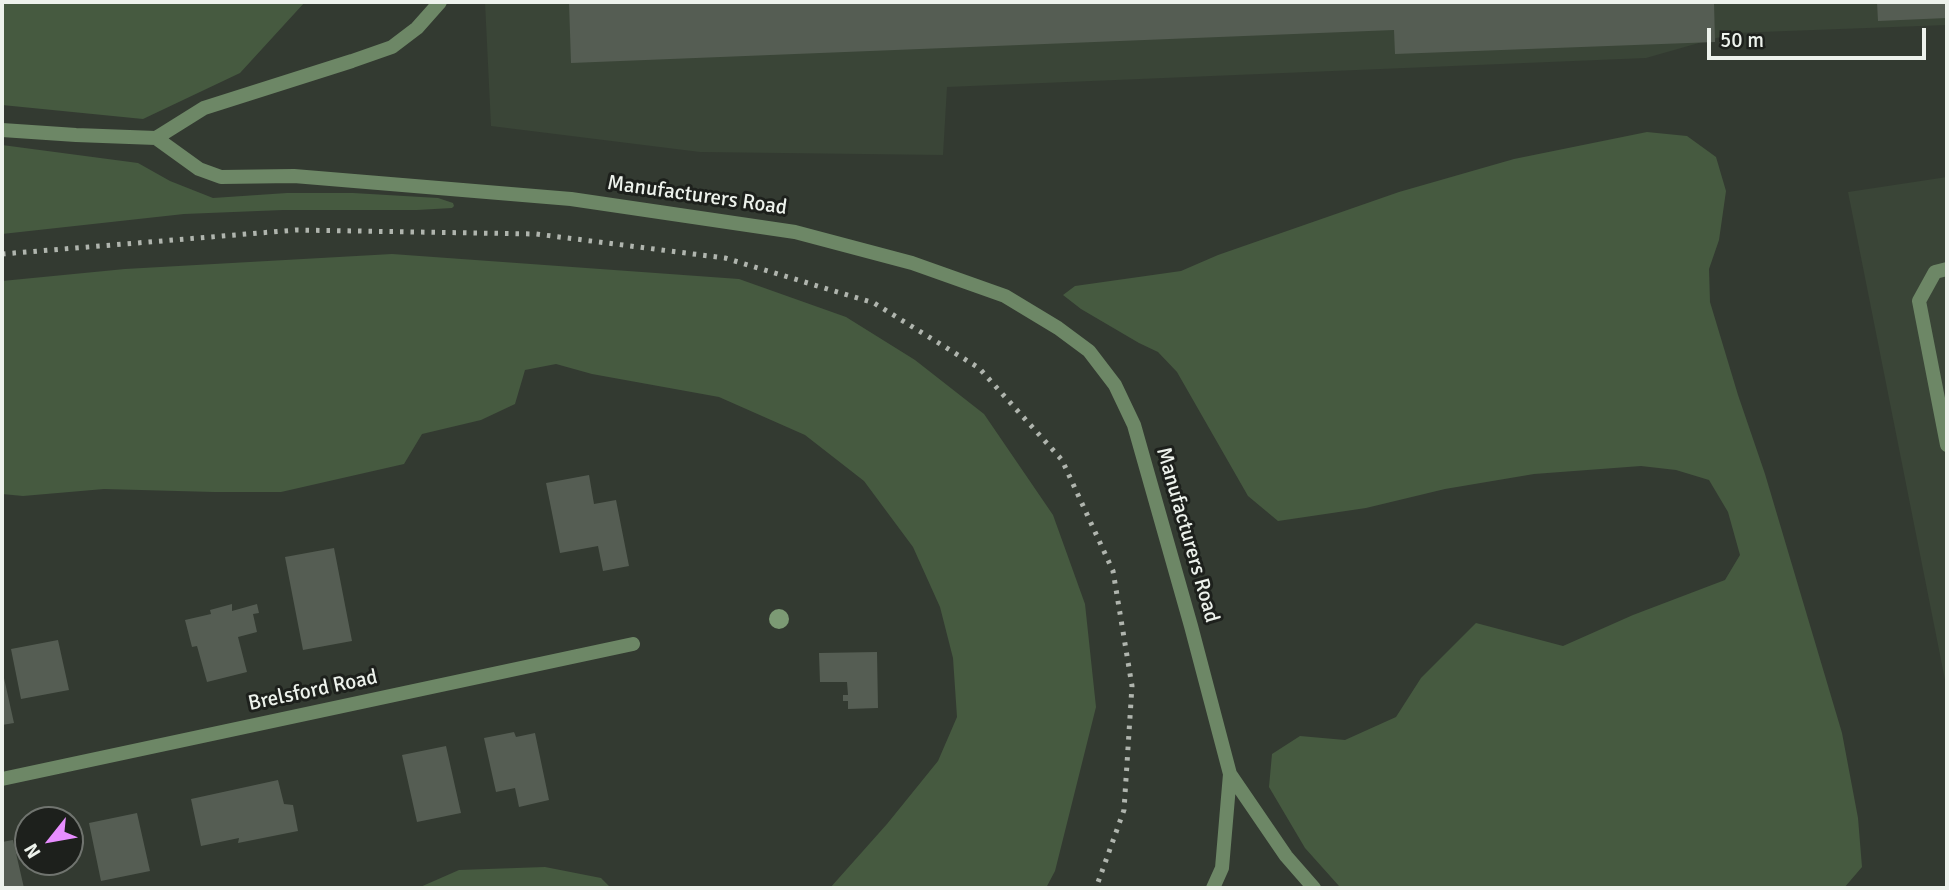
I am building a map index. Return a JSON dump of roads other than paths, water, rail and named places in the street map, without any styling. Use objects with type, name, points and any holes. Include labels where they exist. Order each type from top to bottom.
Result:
[{"type":"street","points":[[2,130],[156,138],[204,108],[392,47],[418,28],[440,2]]},
{"type":"street","name":"Manufacturers Road","points":[[156,138],[199,169],[221,177],[294,176],[570,199],[795,232],[912,263],[1005,296],[1058,328],[1089,351],[1115,385],[1134,425],[1188,613],[1230,774],[1222,868],[1213,888]]},
{"type":"street","points":[[1947,268],[1935,272],[1919,301],[1947,445]]},
{"type":"street","name":"Brelsford Road","points":[[2,779],[633,644]]},
{"type":"street","name":"Manufacturers Road","points":[[1230,774],[1286,856],[1314,888]]},
{"type":"railway","points":[[2,254],[296,230],[536,234],[725,258],[874,303],[979,368],[1062,460],[1113,571],[1132,686],[1124,810],[1096,888]]}]
